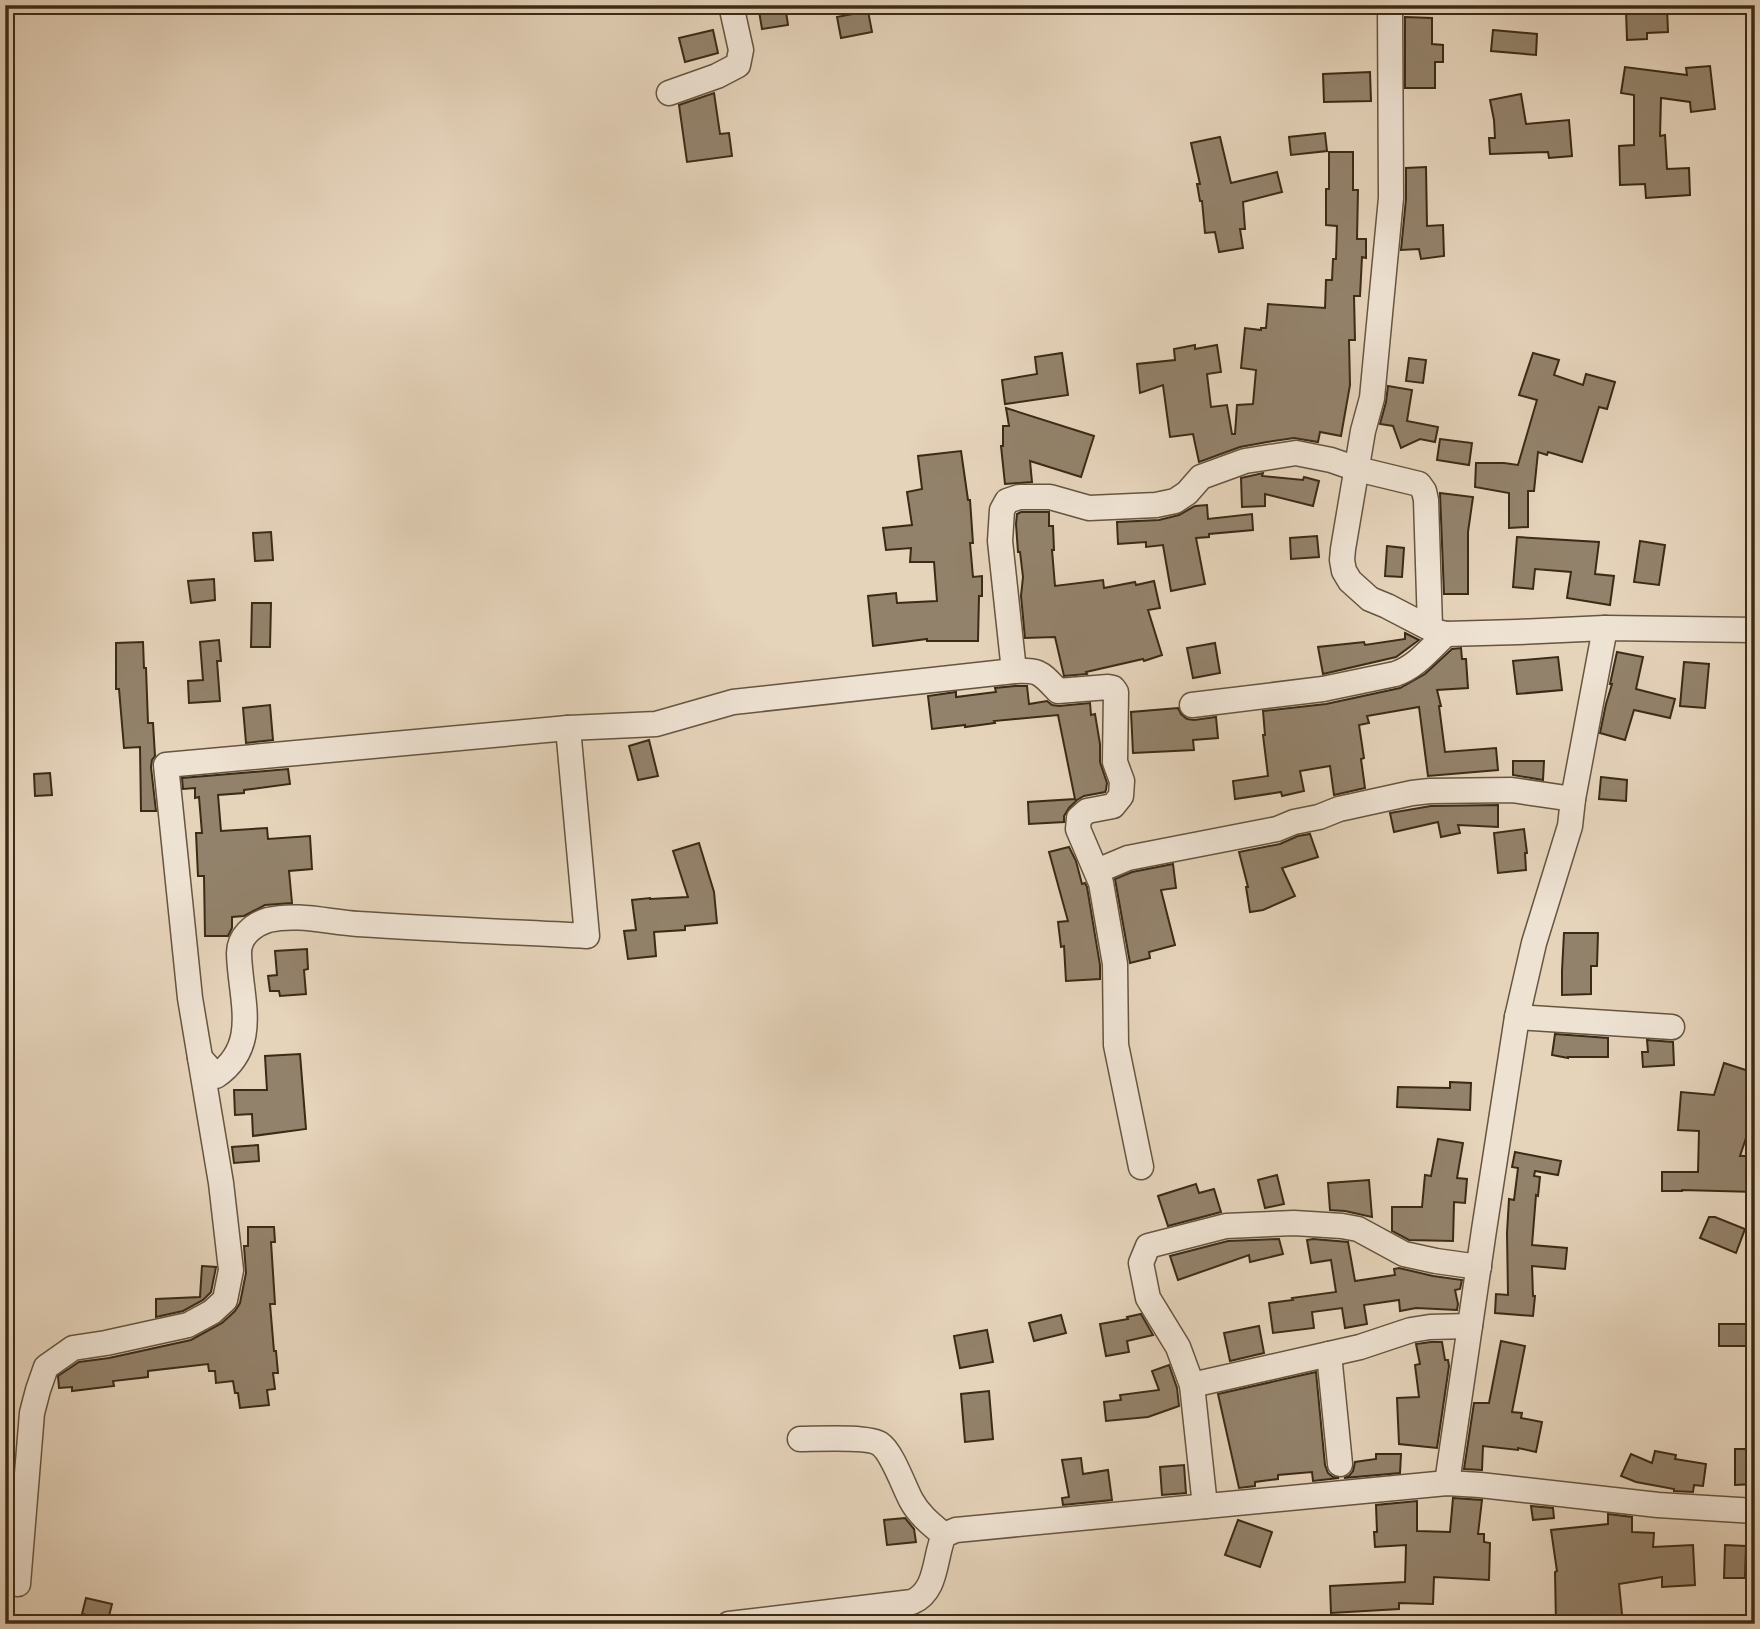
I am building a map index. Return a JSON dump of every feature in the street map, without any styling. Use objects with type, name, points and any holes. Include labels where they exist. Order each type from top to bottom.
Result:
[{"type":"street","points":[[669,93],[717,76],[738,65],[741,50],[731,5]]},
{"type":"street","points":[[1390,5],[1391,198],[1372,398],[1363,431],[1343,549],[1344,571],[1350,581],[1370,599],[1438,630],[1755,630]]},
{"type":"street","points":[[1014,671],[1000,541],[1002,510],[1007,501],[1019,497],[1050,497],[1089,508],[1156,505],[1175,501],[1187,493],[1201,477],[1245,461],[1296,453],[1419,484],[1424,491],[1438,630],[1416,663],[1395,674],[1324,689],[1192,705]]},
{"type":"street","points":[[1447,1483],[1517,1017],[1534,943],[1570,826],[1605,628]]},
{"type":"street","points":[[18,1584],[32,1413],[46,1367],[73,1348],[188,1325],[212,1312],[225,1300],[230,1270],[221,1183],[190,998],[166,765],[568,729],[656,724],[733,702],[1014,671],[1032,670],[1041,673],[1058,691],[1113,688],[1116,692],[1115,762],[1122,781],[1121,796],[1113,806],[1087,811],[1079,817],[1079,829],[1101,883],[1115,964],[1116,1045],[1141,1167]]},
{"type":"street","points":[[200,1058],[216,1076],[233,1062],[239,1052],[245,1027],[239,946],[244,935],[265,921],[287,917],[354,924],[587,936],[568,729]]},
{"type":"street","points":[[1097,871],[1128,858],[1277,829],[1339,809],[1412,793],[1512,790],[1573,799]]},
{"type":"street","points":[[1517,1017],[1672,1027]]},
{"type":"street","points":[[1205,1506],[1192,1385],[1178,1347],[1148,1298],[1141,1263],[1148,1246],[1226,1226],[1294,1223],[1342,1226],[1358,1229],[1404,1254],[1479,1267]]},
{"type":"street","points":[[1192,1385],[1360,1347],[1411,1330],[1470,1326]]},
{"type":"street","points":[[1329,1354],[1342,1480]]},
{"type":"street","points":[[800,1439],[866,1440],[880,1444],[889,1454],[912,1502],[926,1520],[944,1535]]},
{"type":"street","points":[[729,1624],[912,1602],[920,1598],[932,1580],[944,1535],[956,1530],[1205,1506],[1342,1480],[1480,1485],[1658,1505],[1755,1511]]},
{"type":"building","points":[[758,5],[785,5],[788,25],[762,29]]},
{"type":"building","points":[[1667,8],[1668,32],[1647,33],[1647,39],[1627,40],[1626,10]]},
{"type":"building","points":[[868,11],[872,32],[841,38],[837,17]]},
{"type":"building","points":[[1405,17],[1432,18],[1432,44],[1443,45],[1443,62],[1435,62],[1435,88],[1405,88]]},
{"type":"building","points":[[713,30],[718,53],[685,62],[679,38]]},
{"type":"building","points":[[1493,30],[1537,34],[1536,55],[1491,51]]},
{"type":"building","points":[[1710,66],[1715,109],[1691,112],[1690,102],[1661,98],[1660,136],[1665,135],[1667,169],[1689,168],[1690,195],[1646,198],[1645,184],[1620,185],[1619,146],[1634,145],[1634,95],[1621,93],[1625,67],[1687,75],[1686,68]]},
{"type":"building","points":[[1370,72],[1371,101],[1324,102],[1323,74]]},
{"type":"building","points":[[714,93],[720,134],[729,133],[732,156],[687,162],[679,105]]},
{"type":"building","points":[[1521,94],[1526,124],[1569,120],[1572,156],[1549,158],[1548,152],[1490,154],[1489,138],[1495,138],[1490,100]]},
{"type":"building","points":[[1325,133],[1327,151],[1291,155],[1289,137]]},
{"type":"building","points":[[1220,137],[1231,183],[1277,172],[1282,192],[1243,202],[1245,229],[1240,229],[1243,248],[1219,252],[1215,232],[1205,233],[1202,201],[1197,184],[1200,184],[1191,143]]},
{"type":"building","points":[[1329,152],[1353,152],[1353,190],[1358,190],[1357,239],[1366,239],[1360,296],[1354,296],[1355,340],[1349,340],[1350,385],[1341,436],[1320,432],[1318,442],[1294,438],[1267,442],[1240,447],[1199,462],[1193,434],[1170,437],[1163,385],[1140,393],[1137,364],[1175,360],[1174,349],[1217,345],[1221,372],[1207,374],[1211,407],[1227,405],[1232,434],[1235,434],[1237,405],[1253,404],[1256,370],[1241,368],[1245,328],[1266,328],[1268,304],[1325,308],[1326,280],[1332,280],[1333,259],[1336,259],[1337,226],[1326,225]]},
{"type":"building","points":[[1426,167],[1427,226],[1443,225],[1444,256],[1421,259],[1419,249],[1401,250],[1406,168]]},
{"type":"building","points":[[1062,353],[1068,395],[1005,404],[1002,380],[1037,374],[1035,357]]},
{"type":"building","points":[[1533,353],[1559,360],[1554,375],[1583,385],[1586,374],[1615,382],[1607,409],[1599,407],[1582,462],[1548,452],[1547,455],[1538,452],[1534,491],[1528,491],[1528,527],[1509,528],[1509,493],[1475,487],[1476,463],[1518,465],[1537,400],[1519,395]]},
{"type":"building","points":[[1409,358],[1426,360],[1423,383],[1406,381]]},
{"type":"building","points":[[1388,386],[1412,390],[1407,421],[1438,427],[1435,442],[1420,439],[1401,448],[1393,426],[1380,424]]},
{"type":"building","points":[[1006,408],[1094,436],[1081,477],[1030,461],[1032,482],[1005,484],[1001,446],[1003,426],[1009,426]]},
{"type":"building","points":[[1440,439],[1472,443],[1469,465],[1437,460]]},
{"type":"building","points":[[961,451],[970,500],[973,577],[982,576],[978,641],[927,639],[873,646],[868,596],[896,593],[897,603],[937,601],[934,562],[910,562],[911,548],[886,550],[883,528],[912,525],[907,492],[922,489],[918,456]]},
{"type":"building","points":[[1263,473],[1262,476],[1303,480],[1304,477],[1319,481],[1313,506],[1265,494],[1265,506],[1242,507],[1241,478]]},
{"type":"building","points":[[1440,493],[1473,497],[1468,532],[1468,594],[1444,594]]},
{"type":"building","points":[[1207,505],[1208,519],[1252,514],[1253,530],[1209,534],[1209,537],[1196,538],[1205,584],[1171,591],[1163,545],[1146,547],[1146,542],[1118,544],[1117,522],[1159,520],[1179,515],[1195,506]]},
{"type":"building","points":[[1049,512],[1049,526],[1053,526],[1055,586],[1103,580],[1104,588],[1154,581],[1160,608],[1148,610],[1162,655],[1086,672],[1087,674],[1064,676],[1055,637],[1025,638],[1021,596],[1023,577],[1016,524],[1017,514]]},
{"type":"building","points":[[271,532],[273,560],[255,561],[253,533]]},
{"type":"building","points":[[1317,536],[1319,557],[1291,559],[1290,538]]},
{"type":"building","points":[[1517,537],[1599,542],[1595,574],[1614,576],[1610,605],[1567,598],[1571,572],[1535,569],[1533,589],[1513,587]]},
{"type":"building","points":[[1640,541],[1665,545],[1659,585],[1634,582]]},
{"type":"building","points":[[1387,546],[1404,548],[1402,577],[1385,576]]},
{"type":"building","points":[[214,579],[215,600],[191,603],[188,581]]},
{"type":"building","points":[[252,603],[271,603],[270,647],[251,647]]},
{"type":"building","points":[[1405,633],[1419,640],[1396,657],[1323,674],[1318,647],[1364,642],[1365,645],[1405,639]]},
{"type":"building","points":[[219,640],[221,661],[217,661],[220,701],[189,703],[188,681],[203,680],[200,642]]},
{"type":"building","points":[[143,642],[148,723],[153,723],[155,756],[151,767],[156,811],[141,811],[140,747],[124,748],[119,689],[116,689],[116,643]]},
{"type":"building","points":[[1215,643],[1220,673],[1193,678],[1187,648]]},
{"type":"building","points":[[1461,648],[1462,659],[1466,659],[1468,688],[1437,690],[1445,752],[1496,748],[1498,770],[1428,776],[1419,707],[1367,716],[1369,723],[1359,725],[1365,788],[1334,795],[1330,766],[1300,771],[1304,791],[1282,796],[1281,792],[1235,799],[1233,781],[1268,776],[1263,711],[1326,704],[1400,688],[1425,674],[1452,649]]},
{"type":"building","points":[[1617,652],[1643,657],[1636,689],[1675,699],[1670,718],[1634,710],[1625,740],[1600,733]]},
{"type":"building","points":[[1558,657],[1562,690],[1517,694],[1513,661]]},
{"type":"building","points":[[1684,662],[1709,664],[1705,708],[1680,706]]},
{"type":"building","points":[[1027,686],[1029,704],[1047,701],[1059,706],[1090,703],[1091,715],[1095,714],[1106,790],[1077,800],[1064,816],[1064,822],[1029,824],[1028,802],[1075,799],[1058,715],[932,729],[928,696],[956,692],[956,697],[996,692],[995,688]]},
{"type":"building","points":[[270,705],[273,740],[246,743],[243,708]]},
{"type":"building","points":[[1178,708],[1187,719],[1216,717],[1218,738],[1193,740],[1194,750],[1133,753],[1131,712]]},
{"type":"building","points":[[649,740],[658,776],[638,780],[629,746]]},
{"type":"building","points":[[1513,761],[1544,761],[1543,780],[1513,775]]},
{"type":"building","points":[[288,769],[290,784],[218,795],[221,831],[267,828],[268,839],[310,836],[312,869],[289,871],[292,903],[265,905],[244,916],[232,917],[232,928],[228,936],[205,936],[204,876],[198,876],[196,833],[202,833],[199,797],[195,798],[195,788],[183,789],[182,778]]},
{"type":"building","points":[[50,773],[52,795],[35,796],[34,774]]},
{"type":"building","points":[[1601,777],[1627,780],[1626,801],[1599,799]]},
{"type":"building","points":[[1498,805],[1498,827],[1458,825],[1460,833],[1441,837],[1438,822],[1394,832],[1390,813],[1431,806]]},
{"type":"building","points":[[1524,829],[1526,870],[1498,873],[1494,833]]},
{"type":"building","points":[[1310,834],[1318,857],[1282,868],[1295,896],[1263,910],[1250,912],[1248,887],[1239,852],[1280,844]]},
{"type":"building","points":[[699,843],[714,892],[717,923],[685,926],[685,930],[654,932],[656,956],[628,959],[624,931],[636,930],[632,900],[688,897],[673,851]]},
{"type":"building","points":[[1069,847],[1082,884],[1085,883],[1087,887],[1100,979],[1066,981],[1064,946],[1061,947],[1058,922],[1068,921],[1049,852]]},
{"type":"building","points":[[1173,864],[1176,888],[1161,890],[1175,945],[1149,952],[1150,958],[1130,963],[1115,879],[1132,872]]},
{"type":"building","points":[[1564,933],[1598,933],[1597,966],[1591,966],[1591,994],[1562,995]]},
{"type":"building","points":[[307,949],[308,969],[304,970],[306,994],[280,996],[279,991],[270,991],[268,976],[277,975],[275,951]]},
{"type":"building","points":[[1555,1034],[1608,1038],[1608,1057],[1568,1058],[1552,1055]]},
{"type":"building","points":[[1647,1040],[1673,1042],[1674,1065],[1643,1067],[1642,1052],[1648,1052]]},
{"type":"building","points":[[300,1054],[306,1129],[253,1136],[252,1114],[235,1115],[234,1090],[267,1090],[265,1056]]},
{"type":"building","points":[[1724,1063],[1755,1073],[1755,1111],[1740,1156],[1755,1156],[1755,1192],[1662,1191],[1662,1172],[1698,1172],[1699,1131],[1678,1130],[1681,1092],[1714,1095]]},
{"type":"building","points":[[1450,1082],[1471,1083],[1470,1110],[1397,1107],[1398,1087],[1450,1088]]},
{"type":"building","points":[[1438,1139],[1463,1143],[1457,1178],[1467,1179],[1465,1203],[1454,1202],[1453,1241],[1409,1240],[1392,1231],[1392,1207],[1422,1207],[1425,1175],[1431,1176]]},
{"type":"building","points":[[258,1145],[259,1161],[234,1163],[232,1147]]},
{"type":"building","points":[[1515,1152],[1561,1161],[1558,1175],[1535,1171],[1534,1176],[1540,1177],[1532,1245],[1567,1248],[1565,1269],[1532,1266],[1535,1296],[1533,1316],[1495,1313],[1496,1294],[1508,1295],[1507,1233],[1509,1199],[1514,1200],[1518,1168],[1512,1167]]},
{"type":"building","points":[[1277,1175],[1284,1204],[1265,1208],[1258,1180]]},
{"type":"building","points":[[1369,1180],[1372,1217],[1330,1210],[1328,1183]]},
{"type":"building","points":[[1196,1184],[1199,1193],[1214,1189],[1221,1212],[1168,1226],[1158,1196]]},
{"type":"building","points":[[1709,1217],[1745,1229],[1736,1253],[1700,1238]]},
{"type":"building","points":[[248,1227],[274,1227],[275,1242],[271,1242],[275,1304],[270,1304],[278,1373],[273,1373],[275,1389],[267,1390],[269,1405],[240,1408],[233,1381],[216,1383],[215,1371],[209,1371],[208,1364],[148,1371],[148,1377],[113,1381],[114,1386],[72,1391],[72,1387],[59,1388],[58,1376],[79,1362],[191,1340],[222,1323],[240,1303],[246,1273],[244,1246],[248,1246]]},
{"type":"building","points":[[1279,1239],[1283,1254],[1250,1262],[1249,1255],[1178,1280],[1170,1256],[1228,1241]]},
{"type":"building","points":[[1307,1240],[1348,1242],[1355,1281],[1395,1275],[1394,1269],[1399,1268],[1462,1280],[1460,1289],[1455,1290],[1457,1310],[1416,1308],[1400,1311],[1399,1300],[1364,1305],[1367,1324],[1345,1328],[1342,1308],[1312,1312],[1314,1328],[1273,1333],[1269,1303],[1336,1292],[1331,1260],[1311,1263]]},
{"type":"building","points":[[202,1266],[216,1267],[211,1292],[203,1300],[183,1311],[156,1317],[156,1299],[200,1297]]},
{"type":"building","points":[[1141,1314],[1153,1335],[1127,1341],[1129,1352],[1106,1356],[1100,1324]]},
{"type":"building","points":[[1061,1315],[1066,1333],[1034,1341],[1029,1323]]},
{"type":"building","points":[[1719,1324],[1750,1324],[1750,1346],[1719,1346]]},
{"type":"building","points":[[1259,1326],[1264,1353],[1230,1361],[1224,1333]]},
{"type":"building","points":[[987,1330],[993,1362],[960,1368],[954,1336]]},
{"type":"building","points":[[1501,1341],[1525,1346],[1512,1412],[1522,1413],[1521,1418],[1542,1422],[1536,1452],[1483,1446],[1482,1470],[1464,1469],[1474,1403],[1489,1403]]},
{"type":"building","points":[[1442,1342],[1445,1360],[1448,1360],[1449,1366],[1437,1448],[1399,1444],[1397,1398],[1419,1397],[1415,1365],[1420,1364],[1416,1344]]},
{"type":"building","points":[[1169,1365],[1177,1388],[1179,1406],[1148,1417],[1106,1421],[1104,1402],[1121,1400],[1120,1395],[1159,1390],[1152,1371]]},
{"type":"building","points":[[1316,1372],[1325,1465],[1328,1473],[1339,1478],[1313,1481],[1312,1472],[1278,1475],[1278,1479],[1255,1482],[1255,1486],[1239,1488],[1218,1394]]},
{"type":"building","points":[[989,1391],[993,1439],[965,1442],[961,1394]]},
{"type":"building","points":[[1735,1449],[1755,1449],[1755,1484],[1735,1485]]},
{"type":"building","points":[[1655,1451],[1676,1455],[1675,1459],[1706,1464],[1703,1486],[1694,1485],[1693,1492],[1674,1491],[1621,1476],[1631,1454],[1652,1463]]},
{"type":"building","points":[[1376,1454],[1401,1454],[1400,1473],[1344,1478],[1353,1471],[1355,1462],[1376,1459]]},
{"type":"building","points":[[1081,1458],[1083,1474],[1108,1470],[1112,1500],[1063,1505],[1062,1498],[1069,1497],[1062,1460]]},
{"type":"building","points":[[1184,1465],[1186,1493],[1162,1495],[1160,1467]]},
{"type":"building","points":[[1453,1498],[1482,1500],[1478,1534],[1484,1534],[1484,1542],[1490,1543],[1489,1580],[1434,1577],[1433,1604],[1399,1603],[1399,1609],[1331,1613],[1330,1586],[1405,1582],[1406,1545],[1375,1547],[1376,1505],[1417,1501],[1417,1531],[1450,1532]]},
{"type":"building","points":[[1531,1506],[1553,1508],[1554,1518],[1533,1520]]},
{"type":"building","points":[[1608,1514],[1632,1517],[1632,1532],[1654,1533],[1653,1547],[1693,1545],[1695,1585],[1662,1587],[1662,1577],[1619,1584],[1623,1624],[1556,1624],[1557,1571],[1551,1530],[1608,1524]]},
{"type":"building","points":[[905,1518],[914,1529],[916,1542],[887,1545],[884,1520]]},
{"type":"building","points":[[1238,1520],[1272,1532],[1260,1567],[1225,1555]]},
{"type":"building","points":[[1725,1545],[1746,1546],[1745,1578],[1724,1578]]},
{"type":"building","points":[[86,1598],[112,1604],[108,1620],[82,1614]]}]
